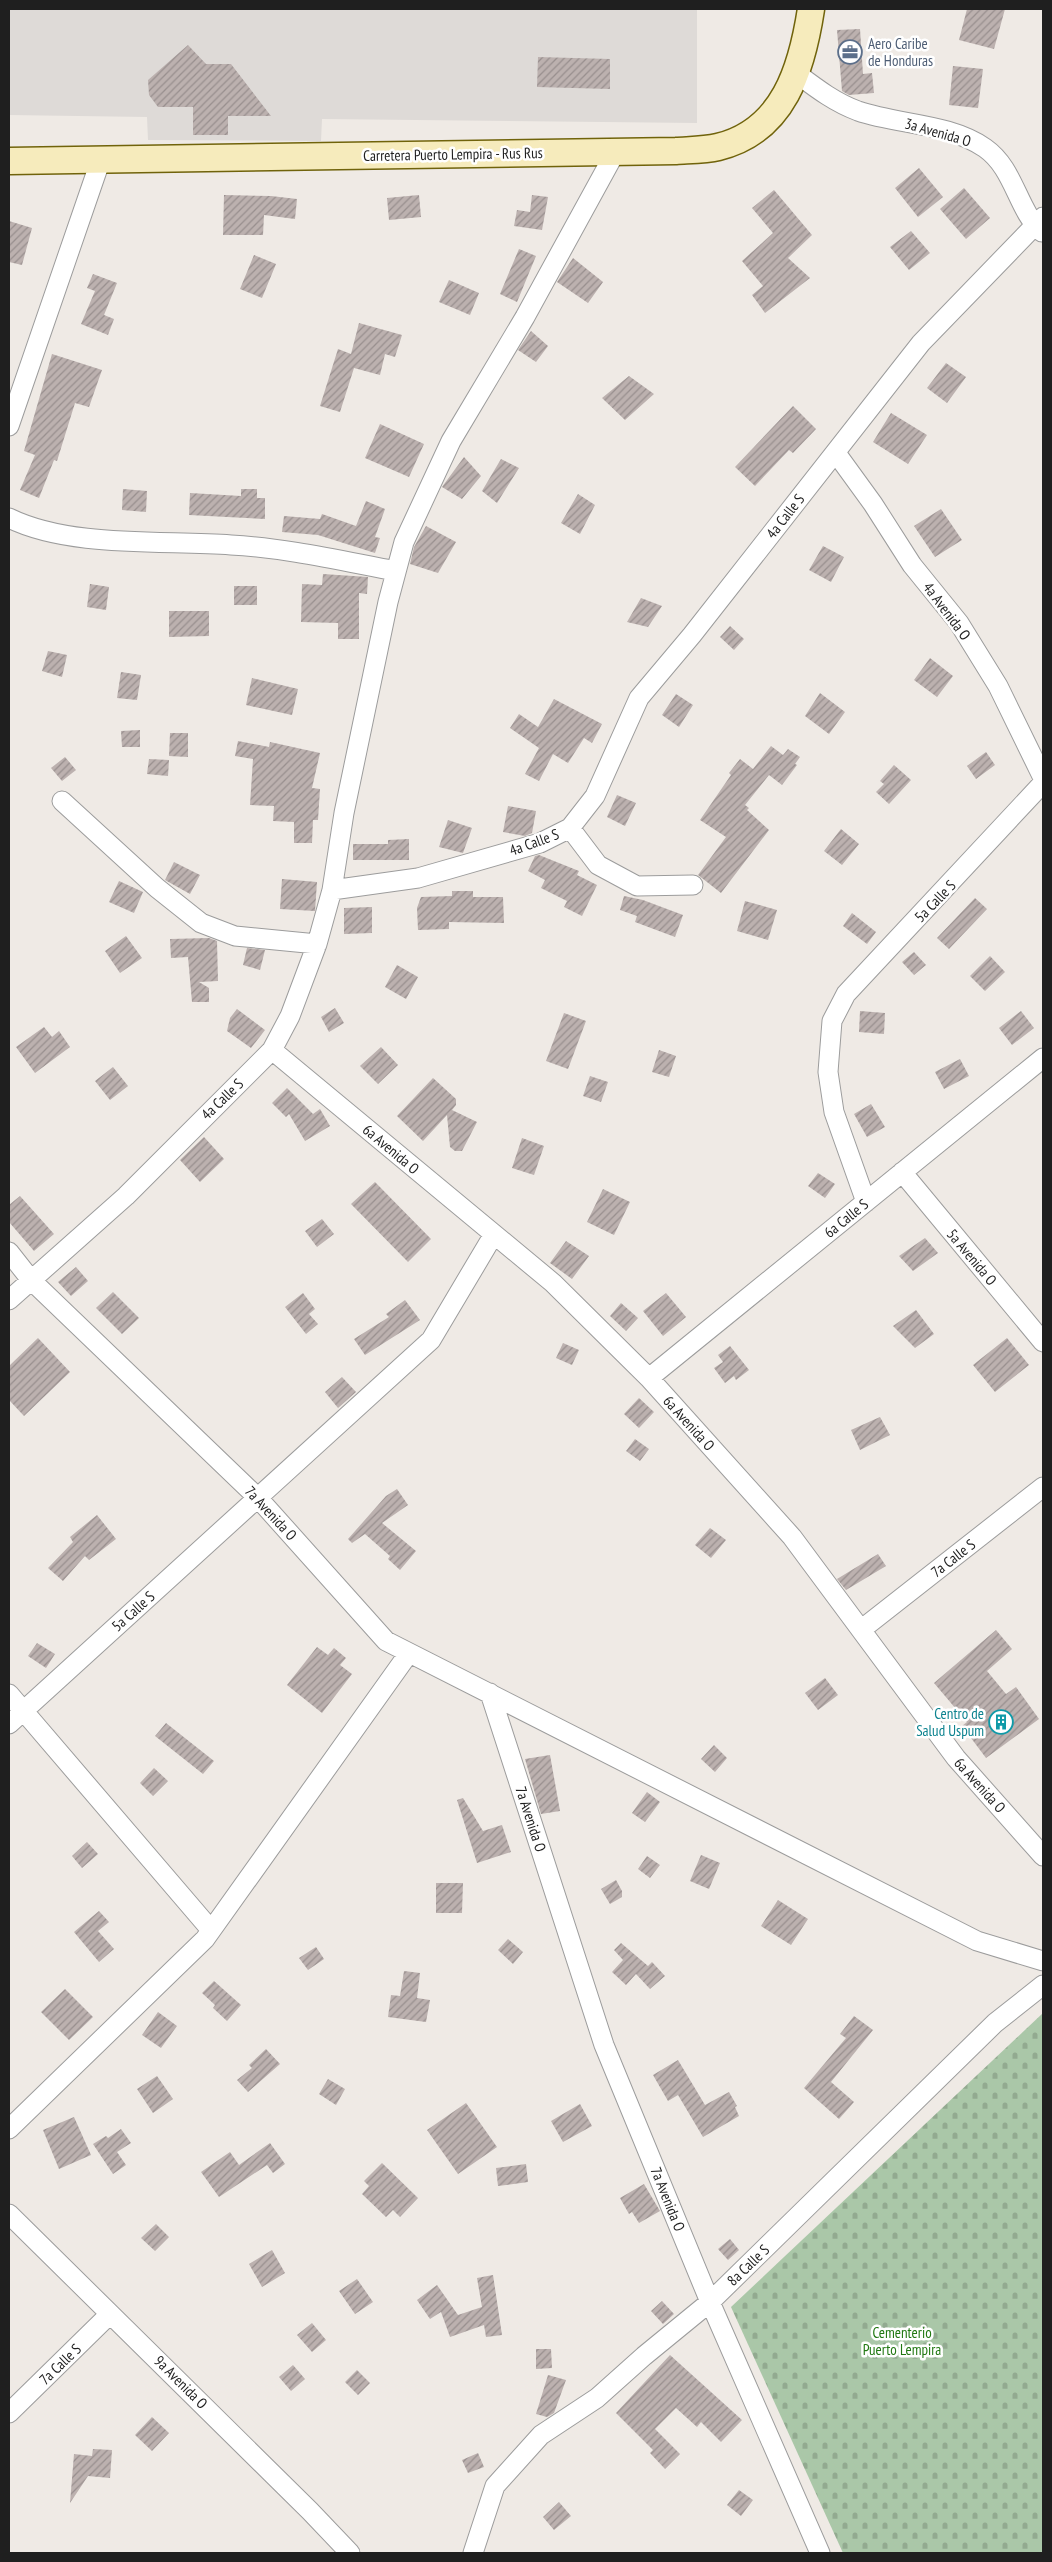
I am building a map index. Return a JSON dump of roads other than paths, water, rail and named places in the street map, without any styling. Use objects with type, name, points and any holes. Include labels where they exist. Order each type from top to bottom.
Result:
[{"type":"street","name":"Carretera Puerto Lempira - Rus Rus","points":[[9,161],[616,152],[702,150],[718,147],[749,136],[767,122],[796,73],[802,57],[811,9]]},
{"type":"street","name":"3a Avenida O","points":[[796,73],[822,93],[860,111],[971,139],[986,149],[1006,170],[1040,225]]},
{"type":"street","points":[[332,890],[344,813],[396,571],[404,542],[451,441],[525,317],[616,152]]},
{"type":"street","points":[[9,426],[101,159]]},
{"type":"street","name":"4a Calle S","points":[[9,1300],[126,1196],[272,1050],[290,1016],[317,944],[332,890],[418,878],[540,843],[570,828],[595,796],[639,698],[692,635],[921,343],[1040,225]]},
{"type":"street","name":"4a Avenida O","points":[[836,453],[873,504],[912,566],[960,623],[998,686],[1043,778]]},
{"type":"street","points":[[9,518],[31,528],[100,539],[232,545],[305,555],[396,571]]},
{"type":"street","name":"5a Calle S","points":[[866,1202],[834,1112],[828,1072],[832,1021],[846,994],[1043,784]]},
{"type":"street","points":[[62,801],[157,888],[201,923],[235,936],[317,944]]},
{"type":"street","points":[[570,828],[598,864],[637,886],[693,885]]},
{"type":"street","name":"6a Avenida O","points":[[272,1050],[553,1283],[649,1378],[792,1537],[956,1758],[1043,1856]]},
{"type":"street","name":"6a Calle S","points":[[649,1378],[1043,1058]]},
{"type":"street","name":"5a Avenida O","points":[[902,1172],[1043,1342]]},
{"type":"street","name":"5a Calle S","points":[[9,1724],[431,1340],[494,1234]]},
{"type":"street","name":"7a Avenida O","points":[[9,1252],[31,1280],[258,1498],[386,1641],[490,1694],[604,2045],[710,2302],[820,2553]]},
{"type":"street","name":"7a Calle S","points":[[862,1629],[1043,1487]]},
{"type":"street","points":[[9,2129],[211,1930],[409,1653]]},
{"type":"street","points":[[9,1694],[211,1930]]},
{"type":"street","points":[[490,1694],[976,1940],[1043,1961]]},
{"type":"street","name":"8a Calle S","points":[[473,2553],[495,2486],[541,2435],[597,2398],[644,2356],[710,2302],[995,2023],[1043,1985]]},
{"type":"street","name":"9a Avenida O","points":[[9,2214],[296,2497],[350,2553]]},
{"type":"street","name":"7a Calle S","points":[[9,2413],[110,2314]]},
{"type":"place","name":"Aero Caribe de Honduras","points":[[850,52]]},
{"type":"place","name":"Centro de Salud Uspum","points":[[1001,1722]]},
{"type":"park label","name":"Cementerio Puerto Lempira","points":[[902,2340]]}]
